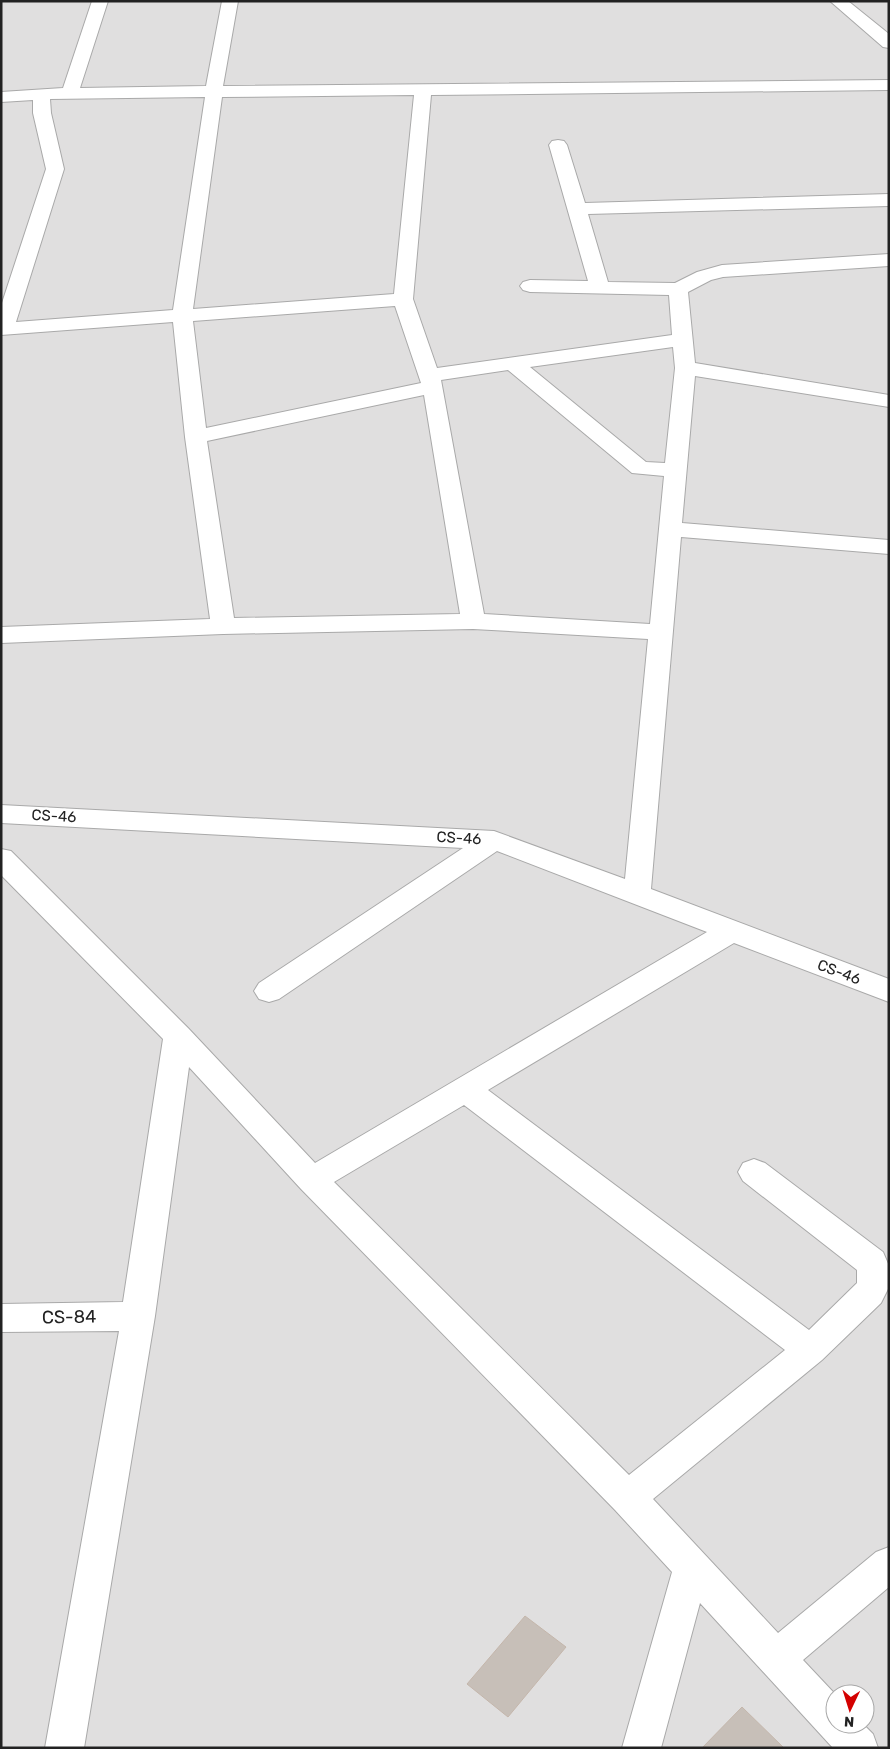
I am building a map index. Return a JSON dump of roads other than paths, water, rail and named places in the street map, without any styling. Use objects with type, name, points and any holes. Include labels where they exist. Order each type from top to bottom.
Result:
[{"type":"street","points":[[70,93],[100,1]]},
{"type":"street","points":[[223,626],[196,437],[182,316],[214,91],[230,1]]},
{"type":"street","points":[[838,1],[889,43]]},
{"type":"street","points":[[1,98],[70,93],[214,91],[889,86]]},
{"type":"street","points":[[423,90],[403,299],[431,381],[473,621]]},
{"type":"street","points":[[42,95],[42,113],[55,169],[2,329],[403,299]]},
{"type":"street","points":[[558,145],[600,287]]},
{"type":"street","points":[[576,209],[889,200]]},
{"type":"street","points":[[530,286],[678,289],[704,276],[722,271],[889,260]]},
{"type":"street","points":[[637,895],[662,632],[684,368],[678,289]]},
{"type":"street","points":[[196,437],[512,363],[681,340]]},
{"type":"street","points":[[512,363],[640,468],[676,470]]},
{"type":"street","points":[[684,368],[889,401]]},
{"type":"street","points":[[671,529],[889,547]]},
{"type":"street","points":[[1,635],[223,626],[473,621],[662,632]]},
{"type":"street","name":"CS-46","points":[[1,814],[494,840],[889,991]]},
{"type":"street","points":[[269,991],[494,840]]},
{"type":"street","points":[[1,858],[178,1036],[312,1180],[628,1498],[825,1711]]},
{"type":"street","points":[[312,1180],[732,931]]},
{"type":"street","points":[[64,1748],[138,1316],[178,1036]]},
{"type":"street","points":[[465,1089],[810,1350]]},
{"type":"street","points":[[628,1498],[810,1350],[869,1293],[876,1283],[876,1273],[871,1262],[754,1172]]},
{"type":"street","name":"CS-84","points":[[1,1318],[138,1316]]},
{"type":"street","points":[[776,1659],[889,1564]]},
{"type":"street","points":[[641,1748],[692,1567]]},
{"type":"street","points":[[846,1734],[859,1748]]}]
